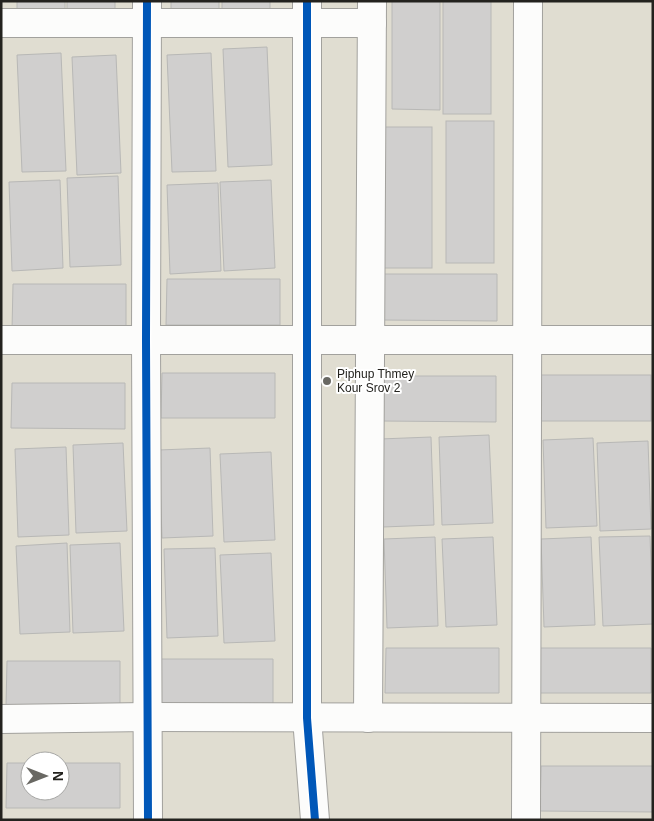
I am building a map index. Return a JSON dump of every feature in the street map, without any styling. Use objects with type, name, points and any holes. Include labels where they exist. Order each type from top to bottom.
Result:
[{"type":"street","points":[[526,820],[528,1]]},
{"type":"street","points":[[147,12],[148,820]]},
{"type":"street","points":[[1,22],[147,12],[372,12],[368,718]]},
{"type":"street","points":[[307,12],[307,718],[314,820]]},
{"type":"street","points":[[1,340],[653,340]]},
{"type":"street","points":[[1,719],[147,717],[653,718]]},
{"type":"shaded area","name":"Piphup Thmey Kour Srov 2","points":[[1,1],[653,1],[653,820],[1,820]]},
{"type":"building","points":[[17,1],[65,1],[65,13],[17,13]]},
{"type":"building","points":[[67,1],[115,1],[115,12],[67,12]]},
{"type":"building","points":[[171,1],[219,1],[219,13],[171,13]]},
{"type":"building","points":[[222,1],[270,1],[270,9],[222,9]]},
{"type":"building","points":[[392,1],[440,1],[440,110],[392,109]]},
{"type":"building","points":[[443,1],[491,1],[491,114],[443,114]]},
{"type":"building","points":[[267,47],[272,165],[228,167],[223,49]]},
{"type":"building","points":[[61,53],[66,171],[22,172],[17,55]]},
{"type":"building","points":[[211,53],[216,171],[172,172],[167,55]]},
{"type":"building","points":[[116,55],[121,173],[77,175],[72,57]]},
{"type":"building","points":[[446,121],[494,121],[494,263],[446,263]]},
{"type":"building","points":[[384,127],[432,127],[432,268],[384,268]]},
{"type":"building","points":[[118,176],[121,265],[70,267],[67,178]]},
{"type":"building","points":[[60,180],[63,268],[12,271],[9,182]]},
{"type":"building","points":[[271,180],[275,268],[224,271],[220,182]]},
{"type":"building","points":[[218,183],[221,271],[170,274],[167,185]]},
{"type":"building","points":[[384,274],[497,274],[497,321],[383,320]]},
{"type":"building","points":[[167,279],[280,279],[280,325],[166,325]]},
{"type":"building","points":[[13,284],[126,284],[126,330],[12,330]]},
{"type":"building","points":[[162,373],[275,373],[275,418],[161,418]]},
{"type":"building","points":[[537,375],[651,375],[651,421],[537,421]]},
{"type":"building","points":[[383,376],[496,376],[496,422],[382,421]]},
{"type":"building","points":[[12,383],[125,383],[125,429],[11,428]]},
{"type":"building","points":[[489,435],[493,523],[442,525],[439,437]]},
{"type":"building","points":[[431,437],[434,525],[383,527],[380,439]]},
{"type":"building","points":[[593,438],[597,526],[546,528],[543,440]]},
{"type":"building","points":[[648,441],[651,529],[600,531],[597,443]]},
{"type":"building","points":[[123,443],[127,531],[76,533],[73,445]]},
{"type":"building","points":[[66,447],[69,535],[18,537],[15,449]]},
{"type":"building","points":[[210,448],[213,536],[162,538],[159,450]]},
{"type":"building","points":[[271,452],[275,540],[224,542],[220,454]]},
{"type":"building","points":[[650,536],[653,624],[603,626],[599,537]]},
{"type":"building","points":[[435,537],[438,626],[387,628],[384,539]]},
{"type":"building","points":[[493,537],[497,625],[446,627],[442,539]]},
{"type":"building","points":[[591,537],[595,625],[544,627],[541,539]]},
{"type":"building","points":[[67,543],[70,632],[20,634],[16,546]]},
{"type":"building","points":[[120,543],[124,631],[73,633],[70,545]]},
{"type":"building","points":[[215,548],[218,636],[167,638],[164,549]]},
{"type":"building","points":[[271,553],[275,641],[224,643],[220,555]]},
{"type":"building","points":[[386,648],[499,648],[499,693],[385,693]]},
{"type":"building","points":[[538,648],[651,648],[651,693],[537,693]]},
{"type":"building","points":[[159,659],[273,659],[273,705],[159,704]]},
{"type":"building","points":[[7,661],[120,661],[120,707],[6,706]]},
{"type":"building","points":[[7,763],[20,763],[20,801],[70,801],[70,763],[120,763],[120,808],[6,808]]},
{"type":"building","points":[[541,766],[653,766],[653,812],[540,811]]},
{"type":"cycle path","points":[[147,1],[148,820]]},
{"type":"cycle path","points":[[307,1],[307,718],[315,820]]},
{"type":"place","name":"Piphup Thmey Kour Srov 2","points":[[327,381]]}]
